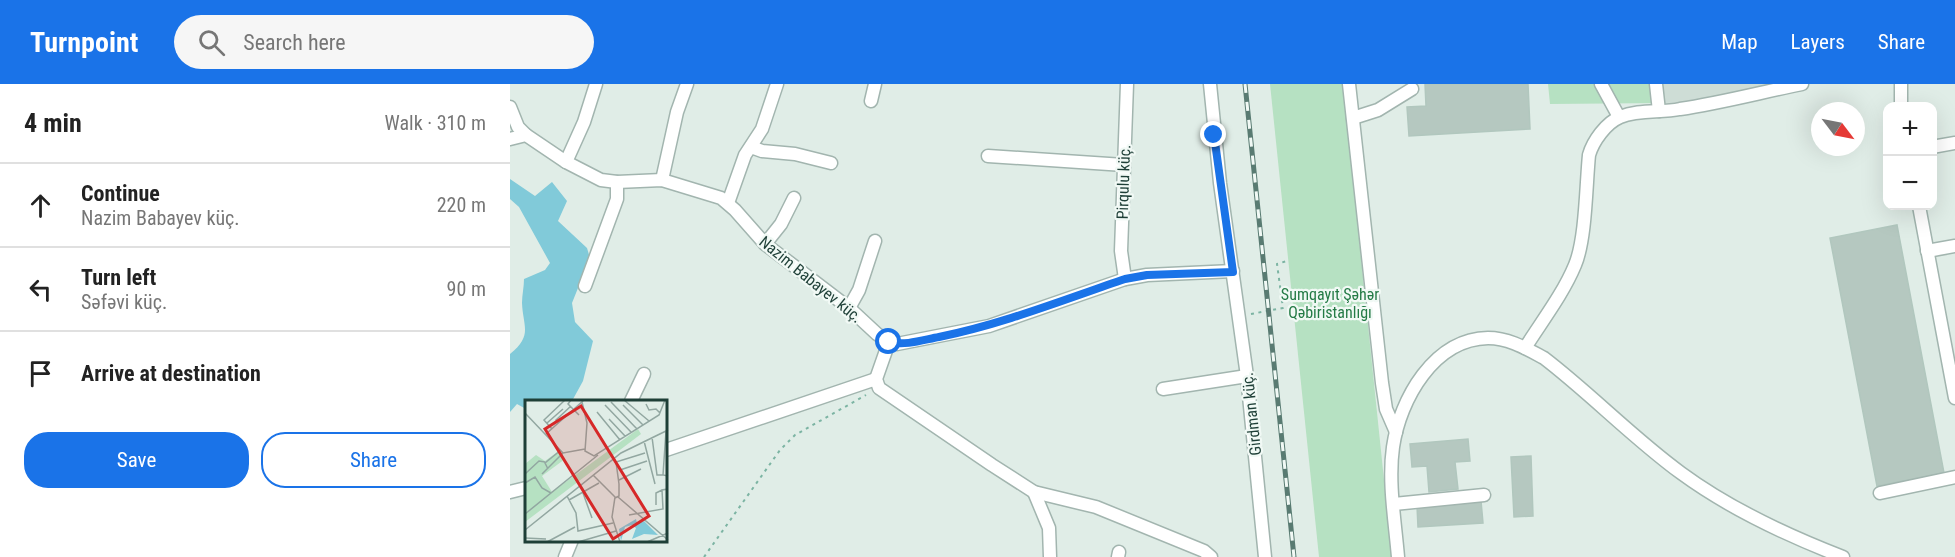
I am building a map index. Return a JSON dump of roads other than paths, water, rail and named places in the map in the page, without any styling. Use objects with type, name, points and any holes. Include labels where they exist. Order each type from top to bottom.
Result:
[{"type":"street","points":[[566,162],[584,123],[596,84]]},
{"type":"street","points":[[662,180],[677,112],[687,84]]},
{"type":"street","points":[[728,203],[742,162],[762,129],[777,84]]},
{"type":"street","points":[[872,101],[875,84]]},
{"type":"street","name":"Pirqulu küç.","points":[[1125,279],[1121,251],[1127,84]]},
{"type":"street","name":"Girdman küç.","points":[[1210,84],[1220,183],[1247,376],[1266,557]]},
{"type":"street","points":[[1349,84],[1382,383],[1386,409],[1396,432]]},
{"type":"street","points":[[1601,84],[1619,117]]},
{"type":"street","points":[[1656,84],[1659,111]]},
{"type":"street","points":[[1525,348],[1560,293],[1575,264],[1581,241],[1592,142],[1619,117],[1635,113],[1678,110],[1802,84]]},
{"type":"street","points":[[1901,84],[1901,102]]},
{"type":"street","points":[[1353,118],[1377,110],[1412,89]]},
{"type":"street","points":[[510,107],[518,127],[526,135],[510,140]]},
{"type":"street","name":"Nazim Babayev küç.","points":[[526,135],[566,162],[601,180],[617,182],[662,180],[714,195],[728,203],[765,244],[849,308],[889,342]]},
{"type":"street","points":[[1937,146],[1955,143]]},
{"type":"street","points":[[751,147],[831,163]]},
{"type":"street","points":[[988,156],[1124,165]]},
{"type":"street","points":[[585,286],[617,199],[617,182]]},
{"type":"street","points":[[765,244],[781,224],[794,198]]},
{"type":"street","points":[[1920,210],[1955,398]]},
{"type":"street","points":[[849,308],[859,290],[875,241]]},
{"type":"street","points":[[1927,251],[1955,246]]},
{"type":"street","points":[[877,384],[889,342],[897,344],[911,342],[988,326],[1125,279],[1147,275],[1233,272]]},
{"type":"street","points":[[1398,557],[1392,467],[1396,432],[1409,398],[1421,377],[1435,361],[1467,341],[1489,338],[1508,341],[1525,348],[1562,372],[1617,422],[1699,486],[1763,523],[1843,557]]},
{"type":"street","points":[[631,400],[644,374]]},
{"type":"street","points":[[1164,389],[1247,376]]},
{"type":"street","points":[[668,449],[877,384]]},
{"type":"street","points":[[877,384],[1034,492],[1096,507],[1204,551],[1211,557]]},
{"type":"street","points":[[1880,493],[1955,477]]},
{"type":"street","points":[[510,492],[525,488]]},
{"type":"street","points":[[1034,492],[1049,528],[1050,557]]},
{"type":"street","points":[[1394,504],[1484,495]]},
{"type":"street","points":[[565,557],[571,542]]},
{"type":"water","points":[[510,179],[535,196],[552,182],[567,201],[558,221],[587,248],[590,258],[572,303],[575,322],[593,341],[583,381],[573,400],[525,400],[525,408],[517,404],[510,412],[510,354],[522,341],[525,330],[522,303],[524,279],[545,270],[550,263],[519,207],[510,199]]},
{"type":"railway","points":[[1245,84],[1294,557]]},
{"type":"park label","name":"Sumqayıt Şəhər Qəbiristanlığı","points":[[1330,303]]}]
